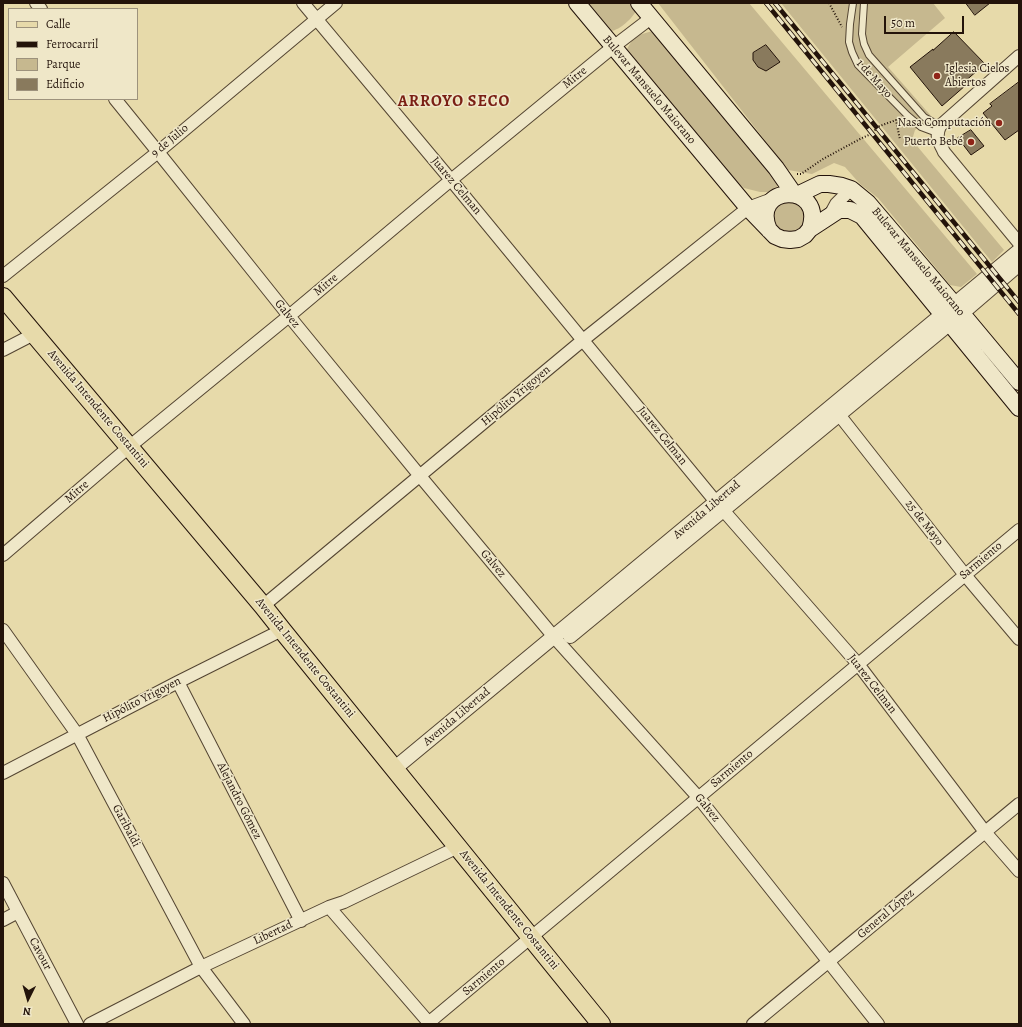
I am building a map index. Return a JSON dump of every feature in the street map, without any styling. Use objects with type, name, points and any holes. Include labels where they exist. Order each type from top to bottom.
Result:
[{"type":"main road","name":"Bulevar Mansuelo Maiorano","points":[[577,3],[748,208],[778,238],[790,240],[798,239],[805,235],[810,228],[839,210],[850,210],[862,216],[952,314],[1019,382]]},
{"type":"main road","points":[[639,3],[782,175],[796,194],[810,205],[813,221],[810,228]]},
{"type":"main road","name":"Bulevar Mansuelo Maiorano","points":[[782,175],[798,184],[828,184],[842,186],[851,189],[868,203],[952,314],[1019,408]]},
{"type":"main road","points":[[769,230],[766,223],[766,215],[769,205],[777,197],[785,194],[796,194],[820,184]]},
{"type":"main road","name":"Avenida Intendente Costantini","points":[[3,297],[263,606],[601,1024]]},
{"type":"street","name":"Juarez Celman","points":[[303,3],[720,506],[858,664],[985,832],[1019,872]]},
{"type":"street","name":"9 de Julio","points":[[3,276],[158,152],[336,3]]},
{"type":"street","name":"Mitre","points":[[3,555],[129,447],[289,316],[451,180],[613,47],[651,18]]},
{"type":"street","points":[[938,134],[1019,56]]},
{"type":"street","name":"Galvez","points":[[116,100],[289,316],[420,476],[557,640],[698,797],[878,1024]]},
{"type":"street","name":"1 de Mayo","points":[[938,134],[944,152],[1019,243]]},
{"type":"street","points":[[829,216],[836,204],[851,189]]},
{"type":"street","name":"Hipólito Yrigoyen","points":[[263,606],[583,340],[748,208],[777,197]]},
{"type":"street","name":"Avenida Libertad","points":[[952,314],[1019,251]]},
{"type":"street","name":"Avenida Libertad","points":[[397,772],[952,314],[1019,264]]},
{"type":"street","points":[[3,350],[34,334]]},
{"type":"street","name":"25 de Mayo","points":[[835,410],[965,575],[1019,639]]},
{"type":"street","name":"Sarmiento","points":[[429,1024],[698,797],[1019,530]]},
{"type":"street","name":"Garibaldi","points":[[3,630],[77,734],[201,967],[244,1024]]},
{"type":"street","name":"Hipólito Yrigoyen","points":[[3,773],[282,630]]},
{"type":"street","name":"Alejandro Gómez","points":[[178,682],[301,920]]},
{"type":"street","name":"General López","points":[[754,1024],[1019,804]]},
{"type":"street","name":"Libertad","points":[[90,1024],[201,967],[301,920],[344,902],[458,847]]},
{"type":"street","name":"Cavour","points":[[3,883],[77,1024]]},
{"type":"street","points":[[330,907],[429,1024]]},
{"type":"street","points":[[3,920],[18,912]]},
{"type":"lane","name":"1 de Mayo","points":[[853,3],[849,42],[858,65],[907,115],[921,127],[938,134]]},
{"type":"lane","name":"1 de Mayo","points":[[864,3],[862,34],[864,44],[869,55],[938,134]]},
{"type":"path","points":[[829,3],[849,42]]},
{"type":"path","points":[[782,175],[801,174],[823,159],[873,133],[877,127],[896,120],[900,140]]},
{"type":"green space","points":[[583,3],[635,3],[637,9],[626,23],[611,31]]},
{"type":"green space","points":[[658,3],[749,3],[977,274],[961,287],[950,285],[878,198],[860,184],[845,167],[834,163],[812,174],[788,170]]},
{"type":"green space","points":[[781,3],[933,3],[945,18],[888,67],[932,117],[915,130],[912,140],[1004,250],[992,262]]},
{"type":"green space","points":[[653,31],[778,179],[777,187],[770,192],[760,192],[744,188],[731,178],[628,57],[627,49],[634,39],[644,33]]},
{"type":"green space","points":[[792,201],[802,206],[807,220],[798,232],[783,233],[776,226],[774,213],[777,207],[782,203]]},
{"type":"building","points":[[966,3],[990,3],[975,15]]},
{"type":"building","points":[[954,32],[985,64],[963,83],[966,85],[942,106],[910,67]]},
{"type":"building","points":[[766,45],[780,62],[766,71],[758,67],[753,60],[753,53]]},
{"type":"building","points":[[1019,82],[1019,130],[1005,140],[983,113],[992,106],[990,104]]},
{"type":"building","name":"Puerto Bebé","points":[[971,130],[984,146],[971,155],[958,138]]},
{"type":"railway","points":[[766,3],[1019,314]]},
{"type":"railway","points":[[775,3],[1019,302]]},
{"type":"place","name":"Iglesia Cielos Abiertos","points":[[937,76]]},
{"type":"place","name":"Nasa Computación","points":[[999,123]]},
{"type":"place","name":"Puerto Bebé","points":[[971,142]]},
{"type":"district","name":"ARROYO SECO","points":[[454,102]]}]
